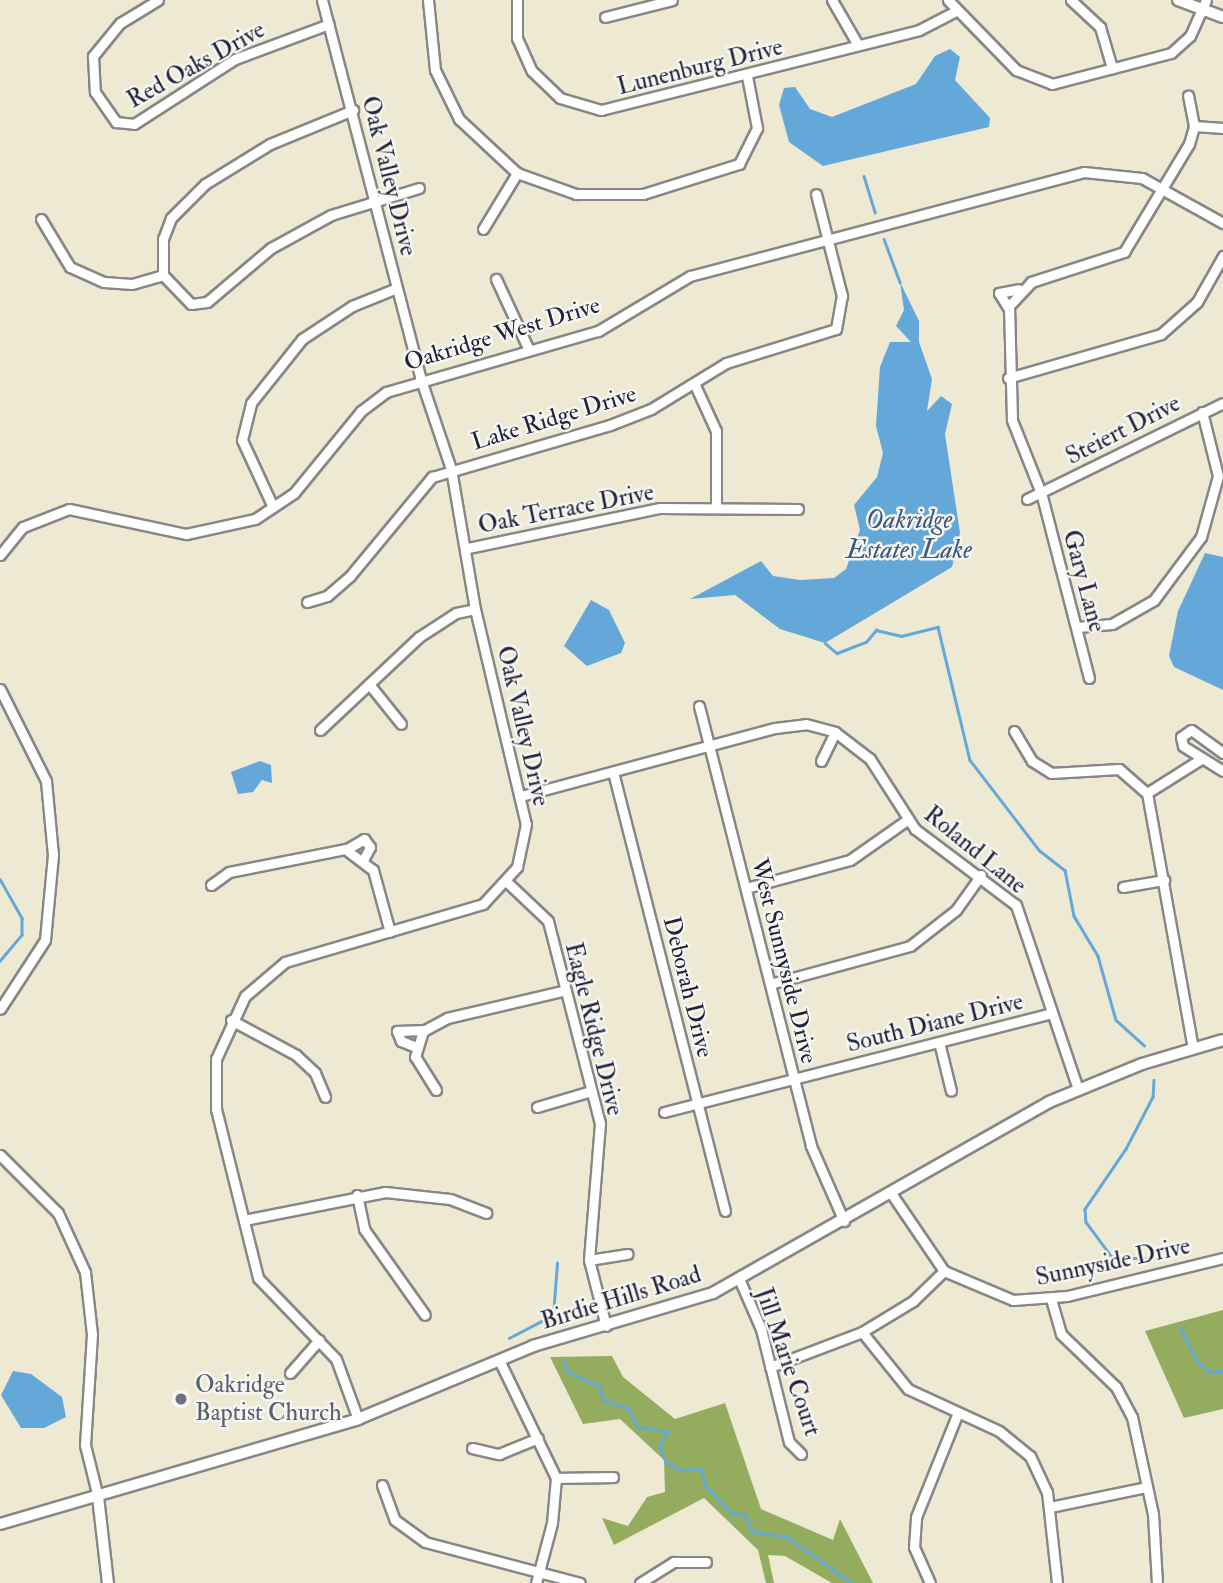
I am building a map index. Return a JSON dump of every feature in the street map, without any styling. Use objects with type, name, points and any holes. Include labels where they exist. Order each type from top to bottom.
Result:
[{"type":"main road","points":[[1178,0],[1204,5],[1223,17]]},
{"type":"main road","name":"Birdie Hills Road","points":[[0,1524],[358,1419],[499,1360],[740,1281],[1078,1089],[1192,1048],[1223,1040]]},
{"type":"main road","points":[[97,1497],[108,1583]]},
{"type":"street","name":"Red Oaks Drive","points":[[158,0],[104,38],[93,56],[95,92],[116,122],[134,124],[235,60],[328,24]]},
{"type":"street","name":"Oak Valley Drive","points":[[322,0],[353,110],[420,377],[451,468],[468,548],[475,610],[521,796],[525,836],[508,883]]},
{"type":"street","points":[[428,0],[431,55],[446,97],[476,141],[517,173],[551,188],[601,197],[643,194],[724,172],[744,159],[755,141],[757,114],[747,76]]},
{"type":"street","name":"Lunenburg Drive","points":[[517,0],[517,38],[532,71],[580,106],[621,108],[927,27],[956,11]]},
{"type":"street","points":[[605,17],[672,0]]},
{"type":"street","points":[[832,0],[858,45]]},
{"type":"street","points":[[948,0],[956,11],[1031,79],[1052,84],[1178,49],[1204,5]]},
{"type":"street","points":[[1071,0],[1100,27],[1112,68]]},
{"type":"street","points":[[1164,186],[1194,126],[1188,96]]},
{"type":"street","points":[[353,110],[270,144],[205,184],[171,218],[163,239],[163,275],[191,304],[207,302],[271,248],[331,215],[419,188]]},
{"type":"street","points":[[1194,126],[1223,128]]},
{"type":"street","name":"Oakridge West Drive","points":[[0,555],[23,527],[69,509],[186,534],[239,525],[273,507],[309,478],[361,411],[420,377],[598,331],[690,276],[1084,172],[1120,173],[1164,186],[1223,222]]},
{"type":"street","points":[[482,229],[517,173]]},
{"type":"street","name":"Gary Lane","points":[[1089,678],[1079,626],[1041,493],[1015,435],[1008,378],[1009,309],[1019,289],[1124,252],[1164,186]]},
{"type":"street","name":"Lake Ridge Drive","points":[[307,602],[327,596],[351,576],[422,486],[451,468],[610,425],[694,383],[726,363],[836,329],[842,296],[816,194]]},
{"type":"street","points":[[41,219],[70,267],[123,284],[163,275]]},
{"type":"street","points":[[1008,378],[1161,334],[1197,302],[1223,256]]},
{"type":"street","points":[[496,279],[529,350]]},
{"type":"street","points":[[273,507],[242,440],[251,403],[302,338],[352,306],[397,288]]},
{"type":"street","points":[[694,383],[716,431],[716,508]]},
{"type":"street","name":"Steiert Drive","points":[[1027,499],[1223,402]]},
{"type":"street","points":[[1079,626],[1104,627],[1147,604],[1202,537],[1218,476],[1202,412]]},
{"type":"street","name":"Oak Terrace Drive","points":[[468,548],[660,508],[798,509]]},
{"type":"street","points":[[320,730],[437,623],[475,610]]},
{"type":"street","points":[[369,684],[401,724]]},
{"type":"street","points":[[0,689],[38,760],[52,816],[50,920],[38,956],[2,1003]]},
{"type":"street","name":"West Sunnyside Drive","points":[[699,706],[818,1170],[844,1221]]},
{"type":"street","name":"Roland Lane","points":[[521,796],[791,725],[835,732],[870,759],[907,820],[981,875],[1024,916],[1052,1013],[1078,1089]]},
{"type":"street","points":[[1223,753],[1187,730],[1181,742],[1201,759],[1223,771]]},
{"type":"street","points":[[1014,731],[1032,761],[1051,773],[1119,769],[1147,793],[1192,1048]]},
{"type":"street","points":[[821,761],[835,732]]},
{"type":"street","points":[[1147,793],[1201,759]]},
{"type":"street","name":"Deborah Drive","points":[[613,772],[725,1212]]},
{"type":"street","points":[[746,888],[850,860],[907,820]]},
{"type":"street","points":[[347,849],[364,839],[370,847],[363,860]]},
{"type":"street","points":[[211,885],[229,872],[323,848],[347,849],[363,860],[380,890],[390,932]]},
{"type":"street","points":[[770,984],[910,946],[956,910],[981,875]]},
{"type":"street","points":[[1123,887],[1164,880]]},
{"type":"street","points":[[358,1419],[336,1359],[258,1278],[216,1109],[216,1059],[231,1020],[245,996],[285,962],[459,915],[508,883]]},
{"type":"street","name":"Eagle Ridge Drive","points":[[508,883],[544,915],[591,1091],[599,1150],[589,1261],[606,1326]]},
{"type":"street","points":[[416,1047],[401,1041],[397,1031],[425,1030],[447,1018],[566,990]]},
{"type":"street","name":"South Diane Drive","points":[[664,1111],[1052,1013]]},
{"type":"street","points":[[231,1020],[296,1055],[315,1073],[325,1097]]},
{"type":"street","points":[[425,1030],[416,1047],[422,1075],[436,1090]]},
{"type":"street","points":[[939,1042],[951,1091]]},
{"type":"street","points":[[537,1107],[591,1091]]},
{"type":"street","points":[[0,1155],[58,1213],[85,1272],[92,1334],[85,1445],[97,1497]]},
{"type":"street","points":[[244,1220],[357,1195],[414,1193],[486,1213]]},
{"type":"street","name":"Sunnyside Drive","points":[[891,1193],[944,1271],[992,1295],[1051,1299],[1223,1258]]},
{"type":"street","points":[[357,1195],[364,1229],[425,1315]]},
{"type":"street","points":[[589,1261],[628,1254]]},
{"type":"street","points":[[770,1367],[862,1332],[913,1301],[944,1271]]},
{"type":"street","name":"Jill Marie Court","points":[[740,1281],[770,1367],[789,1442],[801,1454]]},
{"type":"street","points":[[1051,1299],[1061,1334],[1123,1398],[1147,1487],[1157,1583]]},
{"type":"street","points":[[862,1332],[896,1378],[957,1415],[1022,1447],[1038,1466],[1050,1507],[1057,1583]]},
{"type":"street","points":[[290,1373],[318,1340]]},
{"type":"street","points":[[499,1360],[556,1478],[537,1578]]},
{"type":"street","points":[[930,1583],[914,1547],[916,1517],[957,1415]]},
{"type":"street","points":[[472,1448],[499,1454],[538,1438]]},
{"type":"street","points":[[556,1478],[613,1477]]},
{"type":"street","points":[[382,1485],[395,1520],[410,1535],[537,1578],[580,1583]]},
{"type":"street","points":[[1050,1507],[1147,1487]]},
{"type":"street","points":[[640,1583],[674,1562],[706,1562]]},
{"type":"green space","points":[[1223,1310],[1223,1409],[1184,1418],[1145,1331]]},
{"type":"green space","points":[[612,1356],[623,1377],[675,1419],[725,1403],[761,1509],[833,1540],[840,1519],[873,1583],[832,1583],[785,1556],[768,1555],[774,1583],[766,1583],[758,1550],[704,1498],[614,1545],[602,1518],[628,1526],[647,1497],[665,1492],[664,1460],[620,1419],[583,1424],[550,1357]]},
{"type":"water","points":[[950,49],[960,57],[955,80],[990,118],[989,127],[823,166],[789,142],[779,105],[784,88],[795,87],[810,109],[832,117],[916,84],[935,56]]},
{"type":"water","name":"Oakridge Estates Lake","points":[[900,282],[919,321],[919,342],[932,379],[927,411],[941,396],[952,404],[945,434],[960,533],[952,567],[825,643],[780,629],[735,595],[690,599],[761,561],[773,576],[800,580],[834,578],[846,569],[860,530],[854,505],[877,477],[883,453],[876,426],[880,367],[890,342],[911,342],[896,326],[904,310]]},
{"type":"water","points":[[1205,553],[1223,557],[1223,690],[1174,667],[1169,656],[1178,611]]},
{"type":"water","points":[[591,600],[609,610],[625,643],[621,653],[587,666],[564,646]]},
{"type":"water","points":[[260,761],[271,765],[272,783],[262,780],[253,792],[238,794],[231,772]]},
{"type":"water","points":[[13,1371],[31,1374],[62,1397],[66,1417],[44,1428],[21,1428],[1,1395]]},
{"type":"waterway","points":[[864,176],[875,212]]},
{"type":"waterway","points":[[884,239],[900,282]]},
{"type":"waterway","points":[[825,643],[837,653],[866,642],[876,630],[901,636],[938,627],[970,760],[1039,850],[1065,870],[1074,916],[1098,956],[1116,1020],[1144,1045]]},
{"type":"waterway","points":[[0,879],[22,918],[22,935],[0,961]]},
{"type":"waterway","points":[[1154,1080],[1153,1097],[1126,1149],[1085,1209],[1086,1222],[1112,1257],[1158,1259]]},
{"type":"waterway","points":[[509,1338],[553,1315],[557,1263]]},
{"type":"waterway","points":[[553,1315],[557,1321]]},
{"type":"waterway","points":[[1180,1327],[1197,1360],[1210,1372],[1223,1371]]},
{"type":"waterway","points":[[564,1360],[568,1372],[600,1386],[603,1400],[628,1408],[638,1427],[668,1431],[660,1446],[666,1462],[681,1470],[702,1468],[705,1485],[730,1512],[745,1515],[753,1532],[787,1537],[852,1583]]},
{"type":"place","name":"Oakridge Baptist Church","points":[[181,1399]]}]
